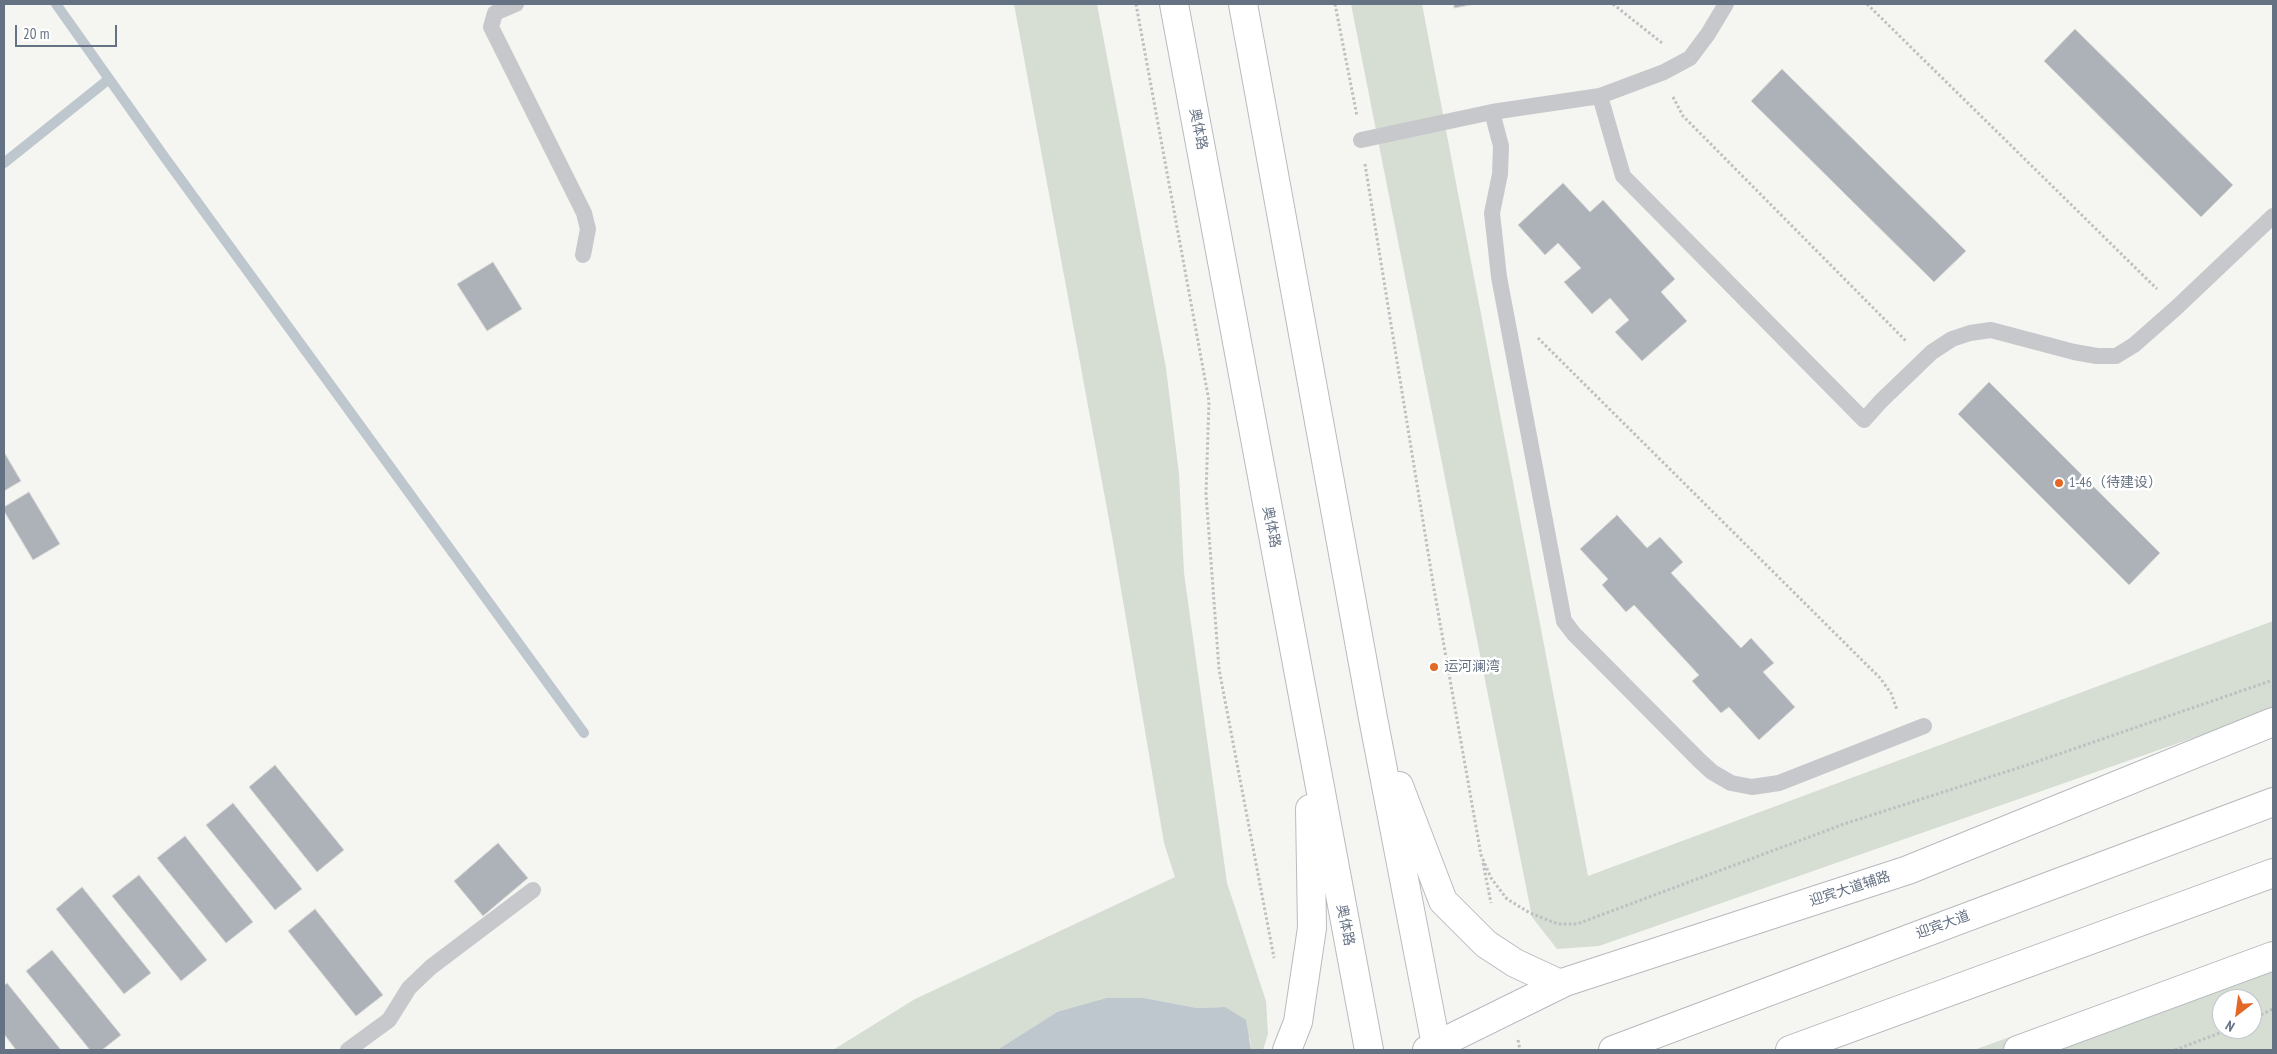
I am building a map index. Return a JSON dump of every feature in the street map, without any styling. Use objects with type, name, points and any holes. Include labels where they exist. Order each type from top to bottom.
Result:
[{"type":"main road","name":"奥体路","points":[[1174,4],[1369,1050]]},
{"type":"main road","points":[[1244,4],[1433,1049]]},
{"type":"main road","points":[[1373,718],[1443,901],[1486,944],[1515,963],[1560,984]]},
{"type":"main road","name":"迎宾大道辅路","points":[[1433,1049],[1560,984],[1908,870],[2273,722]]},
{"type":"main road","points":[[1286,1050],[1298,1022],[1312,928],[1309,732]]},
{"type":"main road","name":"迎宾大道","points":[[1613,1050],[2273,802]]},
{"type":"main road","points":[[1790,1050],[2273,874]]},
{"type":"main road","points":[[2018,1050],[2273,956]]},
{"type":"lane","points":[[516,4],[495,14],[491,27],[584,213],[588,229],[583,256]]},
{"type":"lane","points":[[1362,140],[1492,112],[1600,96],[1664,72],[1690,58],[1708,34],[1726,4]]},
{"type":"lane","points":[[1600,96],[1623,176],[1864,420],[1932,352],[1952,340],[1970,333],[1991,330],[2074,352],[2097,356],[2116,356],[2134,345],[2176,308],[2273,216]]},
{"type":"lane","points":[[1492,112],[1501,146],[1500,174],[1492,213],[1504,304],[1564,621],[1574,634],[1698,760],[1712,772],[1731,783],[1752,787],[1779,783],[1924,726]]},
{"type":"lane","points":[[348,1050],[389,1020],[409,988],[431,967],[532,890]]},
{"type":"path","points":[[1136,4],[1210,401],[1206,494],[1219,669],[1275,963]]},
{"type":"path","points":[[1335,4],[1362,140],[1434,589],[1482,855],[1491,878],[1507,899],[1530,913],[1558,924],[1577,924],[1844,824],[2027,765],[2273,680]]},
{"type":"path","points":[[1613,4],[1638,22],[1684,61]]},
{"type":"path","points":[[1867,4],[2176,308]]},
{"type":"path","points":[[1664,72],[1673,98],[1683,116],[1924,359]]},
{"type":"path","points":[[1504,304],[1880,678],[1891,693],[1906,734]]},
{"type":"path","points":[[2175,1050],[2212,1036]]},
{"type":"shaded area","points":[[1014,4],[1097,4],[1166,368],[1179,474],[1184,573],[1227,883],[1266,1001],[1268,1034],[1263,1050],[1251,1050],[1250,1039],[1225,1007],[1197,1008],[1144,998],[1057,1012],[997,1050],[833,1050],[915,999],[1175,877],[1164,843],[1112,536]]},
{"type":"shaded area","points":[[1351,4],[1422,4],[1588,876],[2273,621],[2273,710],[1599,946],[1557,949],[1532,917]]},
{"type":"shaded area","points":[[2273,941],[2273,1050],[1974,1050]]},
{"type":"shaded area","points":[[1107,998],[1144,998],[1197,1008],[1225,1007],[1246,1020],[1251,1050],[997,1050],[1057,1012]]},
{"type":"building","points":[[1454,4],[1475,4],[1454,8]]},
{"type":"building","points":[[2075,29],[2233,185],[2201,217],[2044,61]]},
{"type":"building","points":[[1782,69],[1966,251],[1934,282],[1751,101]]},
{"type":"building","points":[[1563,183],[1590,212],[1603,200],[1675,279],[1661,292],[1687,321],[1642,361],[1615,332],[1629,320],[1610,298],[1592,314],[1564,282],[1581,268],[1558,243],[1545,255],[1518,225]]},
{"type":"building","points":[[493,262],[522,309],[487,331],[457,284]]},
{"type":"building","name":"1-46（待建设）","points":[[1989,382],[2160,553],[2129,585],[1958,414]]},
{"type":"building","points":[[4,452],[21,481],[4,491]]},
{"type":"building","points":[[29,492],[60,544],[33,560],[4,511],[4,507]]},
{"type":"building","points":[[1617,515],[1647,548],[1660,537],[1683,562],[1671,573],[1741,648],[1751,638],[1774,663],[1763,672],[1795,707],[1759,740],[1729,707],[1721,713],[1692,681],[1699,675],[1634,605],[1626,612],[1602,585],[1608,579],[1580,549]]},
{"type":"building","points":[[275,765],[344,850],[317,872],[249,787]]},
{"type":"building","points":[[233,803],[302,889],[275,910],[206,825]]},
{"type":"building","points":[[185,836],[253,922],[226,943],[157,858]]},
{"type":"building","points":[[498,843],[528,878],[483,916],[454,881]]},
{"type":"building","points":[[139,875],[207,960],[181,981],[112,896]]},
{"type":"building","points":[[82,887],[151,973],[124,994],[56,909]]},
{"type":"building","points":[[315,909],[383,995],[356,1016],[288,931]]},
{"type":"building","points":[[52,950],[121,1035],[102,1050],[90,1050],[26,971]]},
{"type":"building","points":[[7,983],[61,1050],[16,1050],[4,1034],[4,986]]},
{"type":"waterway","points":[[56,4],[163,155],[584,733]]},
{"type":"waterway","points":[[4,163],[109,79]]},
{"type":"place","name":"1-46（待建设）","points":[[2059,483]]},
{"type":"place","name":"运河澜湾","points":[[1434,667]]}]
